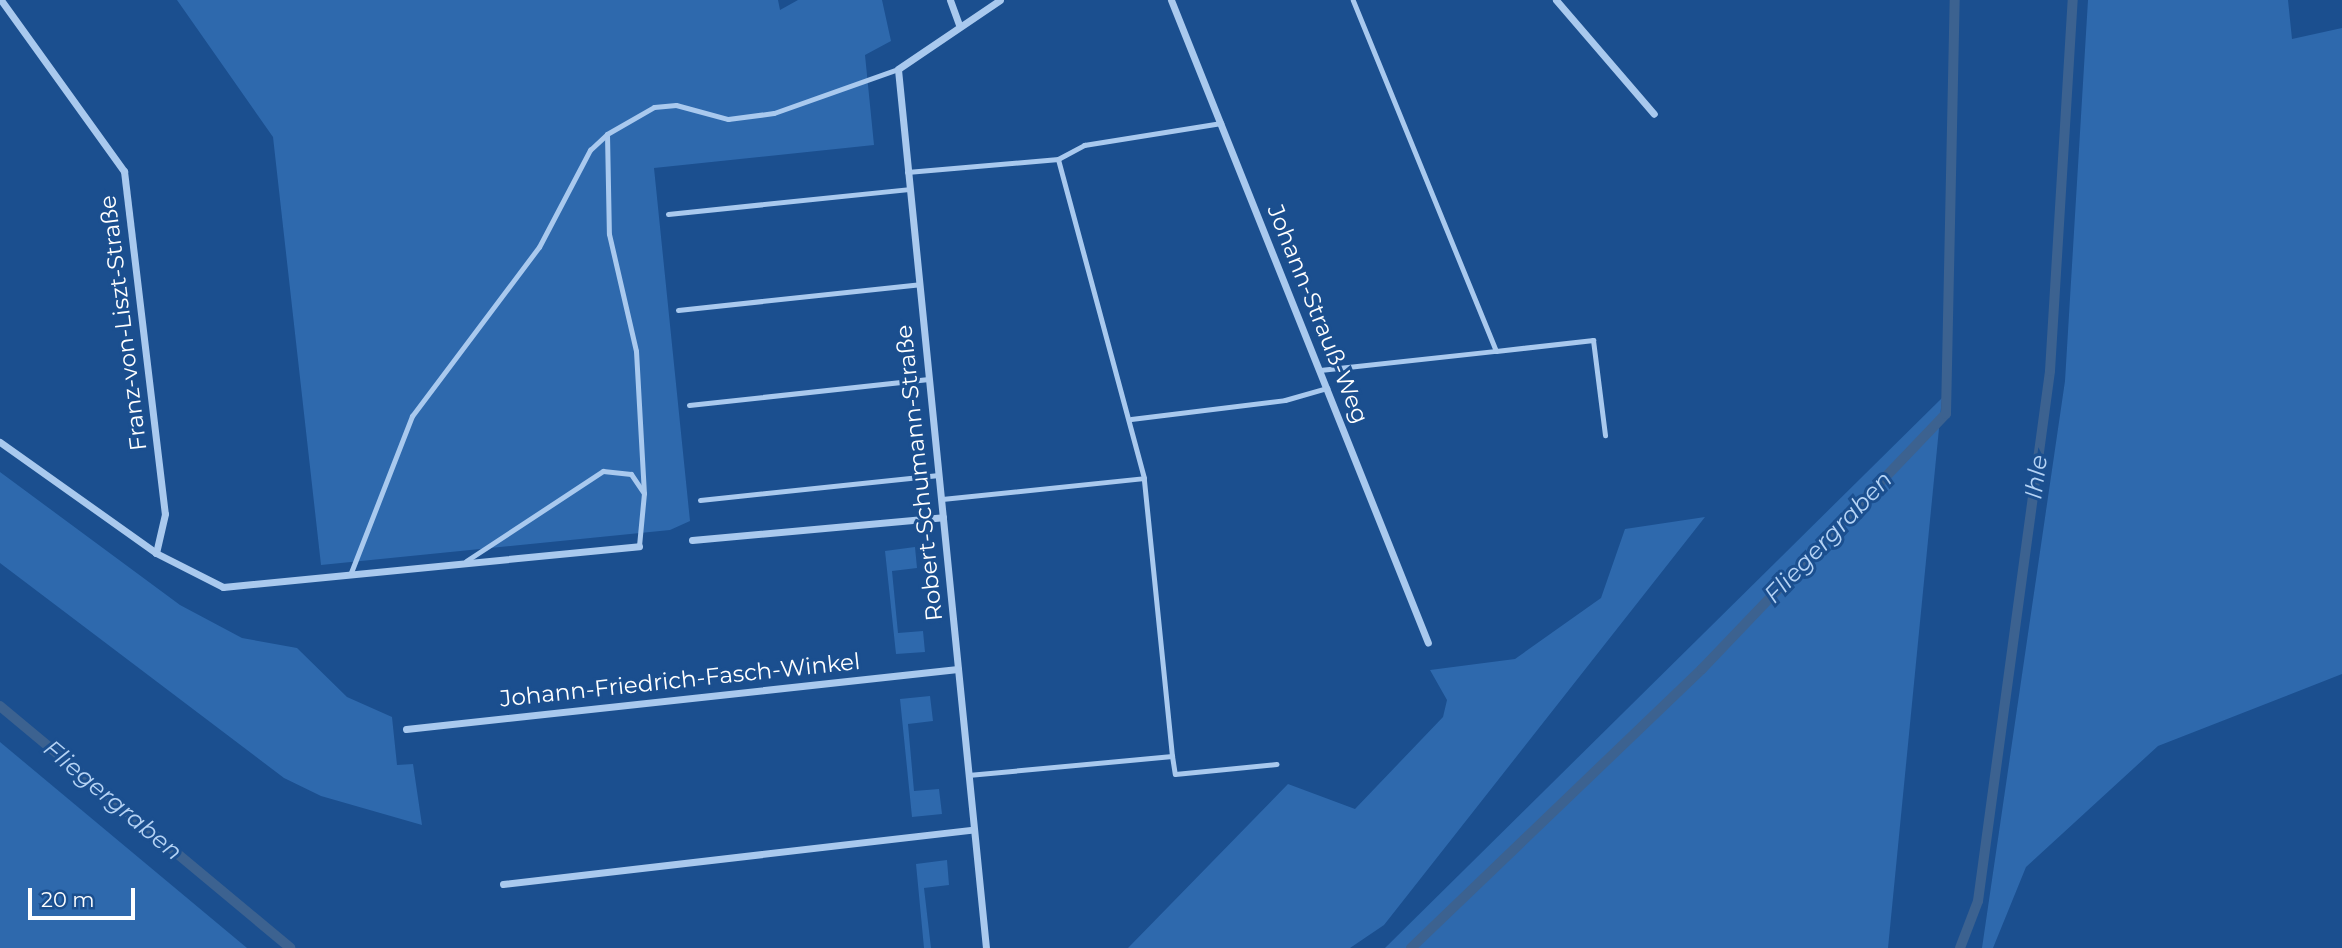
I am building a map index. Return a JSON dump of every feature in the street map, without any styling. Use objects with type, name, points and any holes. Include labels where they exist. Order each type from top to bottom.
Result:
[{"type":"street","name":"Franz-von-Liszt-Straße","points":[[1,0],[124,171],[165,514],[156,553]]},
{"type":"street","points":[[950,0],[959,26]]},
{"type":"street","points":[[898,69],[1000,0]]},
{"type":"street","name":"Johann-Strauß-Weg","points":[[1171,0],[1428,643]]},
{"type":"street","points":[[1556,0],[1654,114]]},
{"type":"street","name":"Robert-Schumann-Straße","points":[[898,69],[986,948]]},
{"type":"street","points":[[0,442],[156,553],[223,587],[639,545]]},
{"type":"street","points":[[692,540],[943,517]]},
{"type":"street","name":"Johann-Friedrich-Fasch-Winkel","points":[[406,729],[958,669]]},
{"type":"street","points":[[503,884],[974,830]]},
{"type":"lane","points":[[1353,0],[1496,351]]},
{"type":"lane","points":[[350,575],[396,447],[422,398],[539,247],[590,150],[607,134],[654,107],[676,105],[729,119],[774,113],[898,69]]},
{"type":"lane","points":[[907,172],[1058,159],[1084,145],[1221,123]]},
{"type":"lane","points":[[607,134],[610,234],[636,351],[644,492],[639,545]]},
{"type":"lane","points":[[1058,159],[1131,419],[1144,478],[1175,774],[1277,764]]},
{"type":"lane","points":[[668,214],[909,189]]},
{"type":"lane","points":[[678,310],[920,284]]},
{"type":"lane","points":[[1320,370],[1593,341],[1605,435]]},
{"type":"lane","points":[[689,405],[929,379]]},
{"type":"lane","points":[[1131,419],[1285,400],[1327,388]]},
{"type":"lane","points":[[463,564],[593,475],[631,474],[644,492]]},
{"type":"lane","points":[[699,500],[939,475]]},
{"type":"lane","points":[[942,499],[1144,478]]},
{"type":"lane","points":[[968,775],[1172,756]]},
{"type":"shaded area","points":[[177,0],[778,0],[780,10],[798,0],[882,0],[891,41],[865,55],[874,145],[654,168],[690,521],[670,530],[321,565],[273,137]]},
{"type":"shaded area","points":[[2088,0],[2288,0],[2292,39],[2342,28],[2342,674],[2158,746],[2026,867],[1993,948],[1982,948],[2065,381]]},
{"type":"shaded area","points":[[1942,398],[1888,948],[1385,948]]},
{"type":"shaded area","points":[[0,472],[180,605],[242,638],[297,648],[347,697],[392,717],[397,765],[413,764],[422,825],[321,796],[284,778],[0,563]]},
{"type":"shaded area","points":[[1705,517],[1384,925],[1350,948],[1128,948],[1288,784],[1355,809],[1443,717],[1447,700],[1430,670],[1515,659],[1601,598],[1625,529]]},
{"type":"shaded area","points":[[915,547],[917,568],[892,571],[898,633],[923,631],[925,652],[896,654],[885,551]]},
{"type":"shaded area","points":[[930,696],[933,721],[908,724],[914,791],[939,789],[942,814],[912,817],[900,699]]},
{"type":"shaded area","points":[[0,742],[247,948],[0,948]]},
{"type":"shaded area","points":[[947,860],[949,885],[924,888],[931,948],[924,948],[916,864]]},
{"type":"waterway","name":"Fliegergraben","points":[[1411,948],[1702,669],[1946,414],[1955,0]]},
{"type":"waterway","name":"Ihle","points":[[1960,948],[1978,901],[2050,371],[2073,0]]},
{"type":"waterway","name":"Fliegergraben","points":[[0,706],[290,948]]}]
